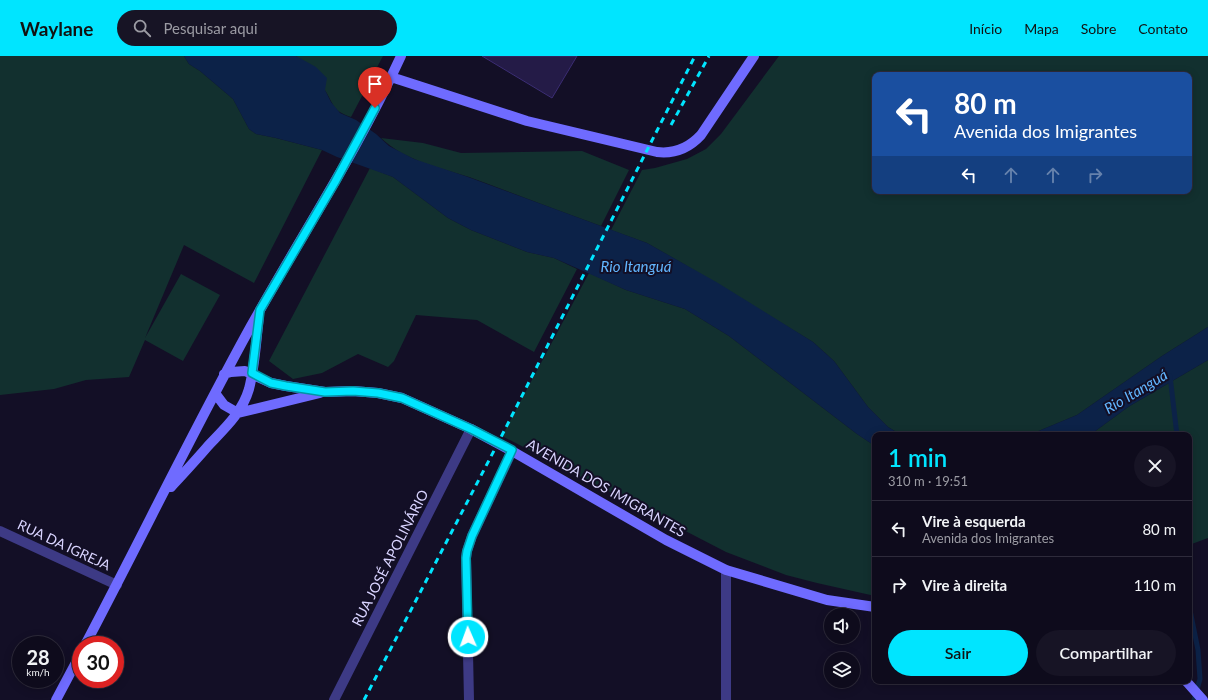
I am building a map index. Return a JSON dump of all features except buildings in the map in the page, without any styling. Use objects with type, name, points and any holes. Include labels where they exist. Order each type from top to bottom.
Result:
[{"type":"street","points":[[90,636],[224,374],[335,182],[401,56]]},
{"type":"street","points":[[391,77],[527,121],[665,153],[675,152],[682,149],[701,135],[754,56]]},
{"type":"street","points":[[162,496],[238,414],[249,390],[260,310]]},
{"type":"street","name":"AVENIDA DOS IMIGRANTES","points":[[224,374],[239,371],[252,373],[271,383],[325,392],[372,392],[402,398],[471,429],[512,450],[666,540],[726,570],[827,600],[872,607]]},
{"type":"street","name":"AVENIDA DOS IMIGRANTES","points":[[238,414],[325,392]]},
{"type":"street","points":[[215,393],[224,405],[238,414]]},
{"type":"street","name":"RUA JOSÉ APOLINÁRIO","points":[[334,700],[471,429]]},
{"type":"street","points":[[470,700],[467,551],[472,536],[512,450]]},
{"type":"street","name":"RUA DA IGREJA","points":[[0,531],[117,585]]},
{"type":"street","points":[[726,570],[726,700]]},
{"type":"street","points":[[56,700],[72,670]]},
{"type":"street","points":[[1189,684],[1203,700]]},
{"type":"green space","points":[[0,56],[184,56],[189,64],[200,71],[233,99],[249,129],[256,134],[322,150],[254,283],[184,245],[145,338],[181,274],[220,295],[183,361],[145,340],[129,377],[86,380],[54,389],[0,395]]},
{"type":"green space","points":[[296,56],[383,56],[351,117],[340,112],[334,106],[321,85]]},
{"type":"green space","points":[[779,56],[1208,56],[1208,327],[1162,356],[1077,415],[1036,432],[896,432],[888,427],[868,407],[834,361],[813,342],[647,243],[611,230],[642,170],[687,159],[706,149],[721,134]]},
{"type":"green space","points":[[381,138],[423,143],[461,153],[582,151],[629,170],[601,226],[469,177],[411,158],[390,146]]},
{"type":"green space","points":[[370,168],[393,177],[448,218],[471,230],[527,252],[554,258],[577,269],[534,352],[477,320],[416,315],[394,361],[388,367],[358,354],[322,373],[293,379],[269,361]]},
{"type":"green space","points":[[589,273],[626,290],[685,309],[729,336],[872,444],[872,595],[786,575],[726,552],[502,436]]},
{"type":"green space","points":[[1208,360],[1208,538],[1192,544],[1192,432],[1094,432],[1128,407]]},
{"type":"water","name":"Rio Itanguá","points":[[184,56],[296,56],[316,67],[327,78],[325,90],[331,102],[340,113],[356,120],[376,134],[389,146],[414,159],[468,177],[647,243],[718,283],[813,342],[834,361],[868,407],[888,427],[896,432],[872,432],[872,444],[729,336],[685,309],[626,290],[554,258],[527,252],[471,230],[448,218],[393,177],[337,157],[322,150],[256,134],[249,129],[233,99],[200,71],[189,64]]},
{"type":"water","name":"Rio Itanguá","points":[[1208,327],[1208,360],[1128,407],[1094,432],[1036,432],[1077,415],[1162,356]]},
{"type":"waterway","points":[[1170,376],[1177,432]]},
{"type":"waterway","points":[[1192,620],[1198,650],[1200,679],[1194,700]]},
{"type":"railway","points":[[364,700],[498,443],[695,56]]},
{"type":"railway","points":[[671,125],[709,56]]},
{"type":"route","points":[[375,108],[335,182],[260,310],[252,373],[271,383],[286,386],[325,392],[353,391],[378,393],[402,398],[471,429],[512,450],[472,536],[467,551],[468,637]]}]
